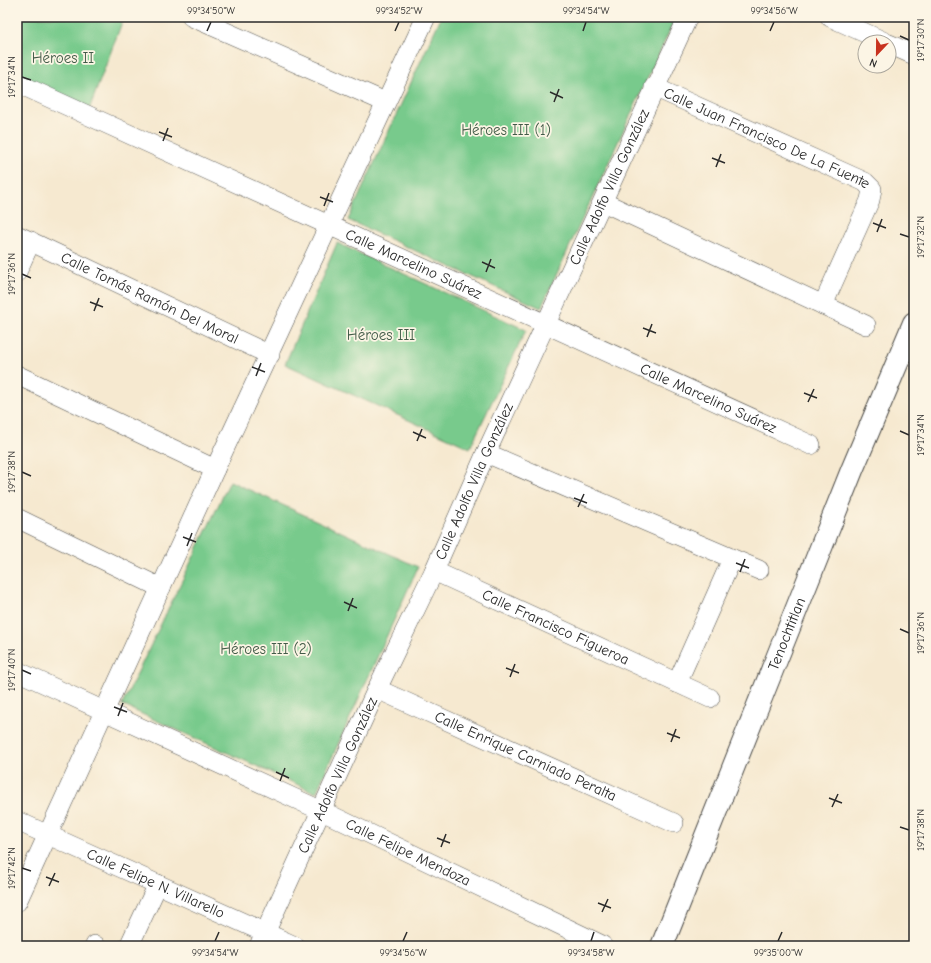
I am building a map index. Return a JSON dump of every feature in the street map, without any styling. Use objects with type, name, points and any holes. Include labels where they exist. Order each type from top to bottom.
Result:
[{"type":"main road","name":"Tenochtitlan","points":[[662,946],[849,477],[914,323]]},
{"type":"street","points":[[192,17],[385,102]]},
{"type":"street","points":[[17,902],[162,588],[215,469],[270,355],[385,102],[426,17]]},
{"type":"street","name":"Calle Adolfo Villa González","points":[[262,939],[377,689],[434,571],[486,453],[603,202],[654,87],[688,17]]},
{"type":"street","points":[[830,17],[867,34]]},
{"type":"street","points":[[897,48],[914,55]]},
{"type":"street","name":"Calle Marcelino Suárez","points":[[17,83],[811,445]]},
{"type":"street","name":"Calle Juan Francisco De La Fuente","points":[[654,87],[865,182],[872,189],[870,200],[823,305]]},
{"type":"street","points":[[603,202],[866,325]]},
{"type":"street","name":"Calle Tomás Ramón Del Moral","points":[[17,272],[24,238],[270,355]]},
{"type":"street","points":[[17,375],[215,469]]},
{"type":"street","points":[[486,453],[759,570]]},
{"type":"street","points":[[17,518],[162,588]]},
{"type":"street","points":[[677,683],[732,559]]},
{"type":"street","name":"Calle Francisco Figueroa","points":[[434,571],[710,698]]},
{"type":"street","name":"Calle Felipe Mendoza","points":[[17,671],[322,811],[602,945]]},
{"type":"street","name":"Calle Enrique Carniado Peralta","points":[[377,689],[674,823]]},
{"type":"street","name":"Calle Felipe N. Villarello","points":[[17,820],[158,884],[262,939],[295,946]]},
{"type":"street","points":[[129,946],[158,884]]},
{"type":"green space","name":"Héroes II","points":[[17,17],[124,17],[87,115],[17,83]]},
{"type":"green space","name":"Héroes III (1)","points":[[441,17],[676,17],[541,308],[348,220]]},
{"type":"green space","name":"Héroes III","points":[[337,243],[526,330],[470,448],[285,364]]},
{"type":"green space","name":"Héroes III (2)","points":[[230,481],[418,567],[316,793],[122,705]]}]
